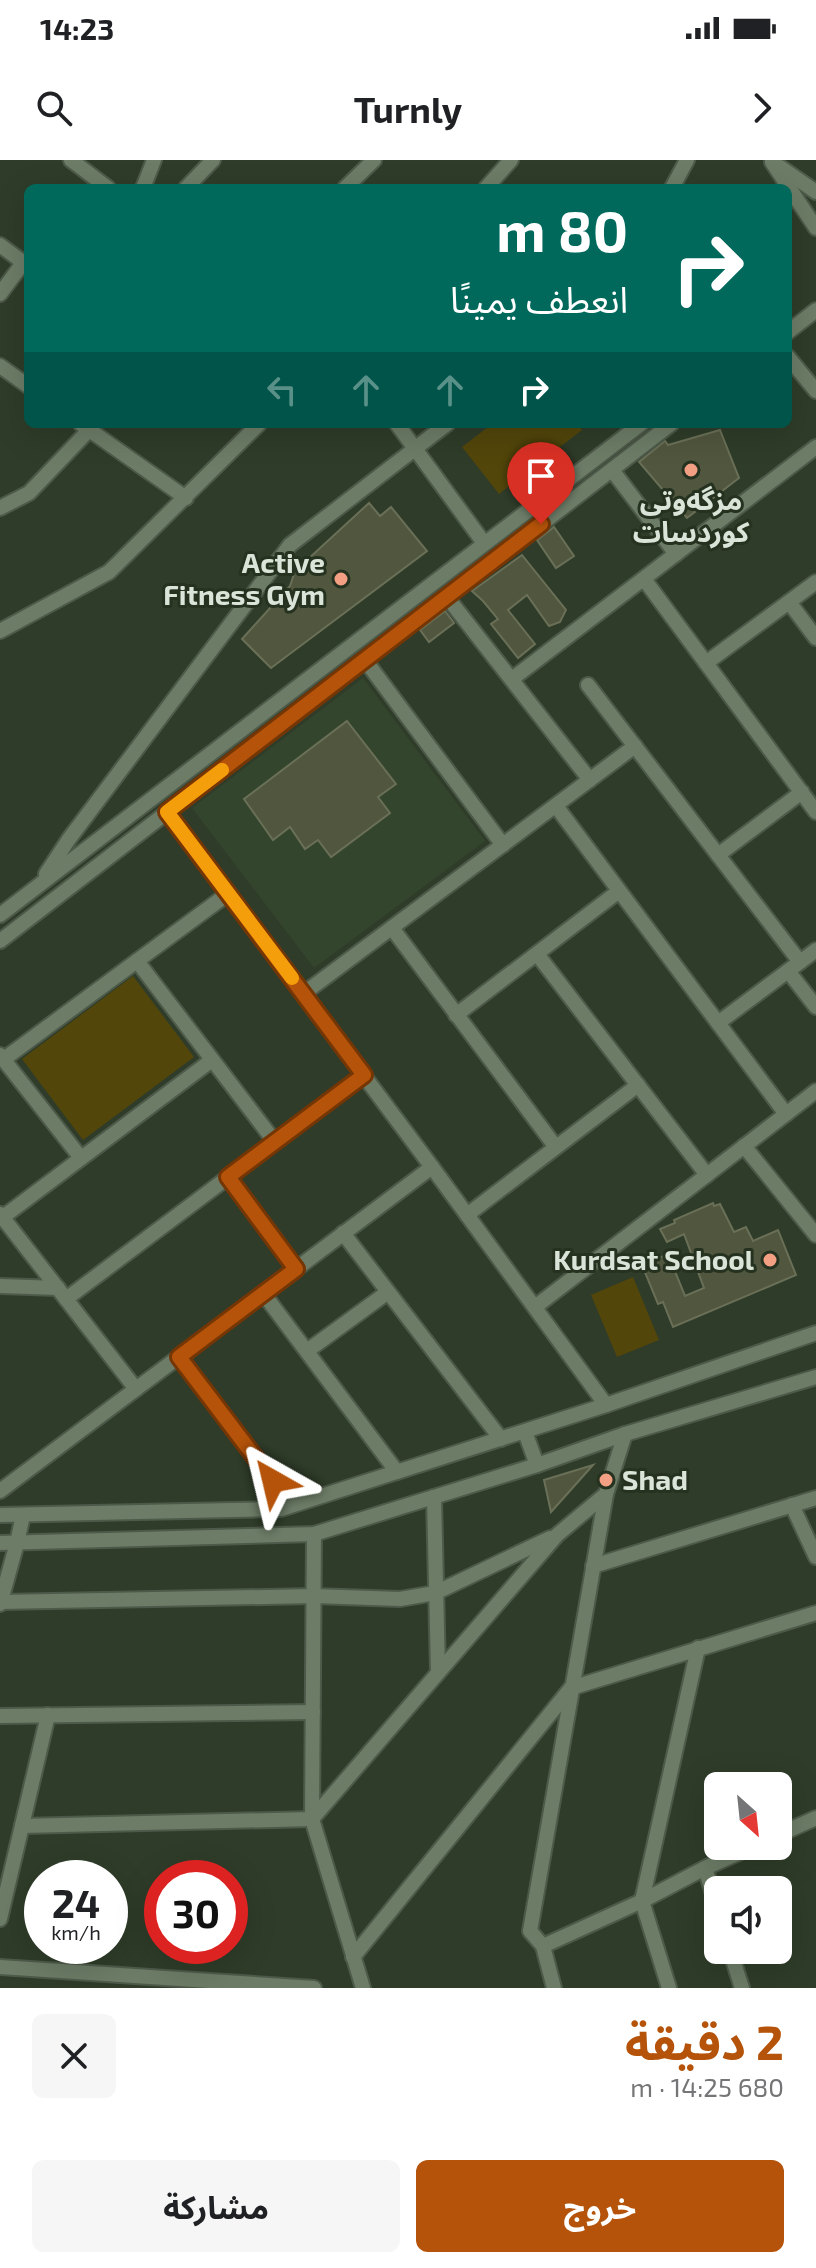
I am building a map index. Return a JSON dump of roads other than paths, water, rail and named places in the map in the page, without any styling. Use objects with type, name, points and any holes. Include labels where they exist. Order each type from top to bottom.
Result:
[{"type":"street","points":[[71,160],[103,184]]},
{"type":"street","points":[[145,184],[154,160]]},
{"type":"street","points":[[190,184],[213,160]]},
{"type":"street","points":[[349,184],[374,160]]},
{"type":"street","points":[[674,184],[687,160]]},
{"type":"street","points":[[489,184],[508,161]]},
{"type":"street","points":[[771,161],[816,192]]},
{"type":"street","points":[[771,161],[786,184]]},
{"type":"street","points":[[792,192],[816,228]]},
{"type":"street","points":[[0,245],[24,263]]},
{"type":"street","points":[[0,294],[24,267]]},
{"type":"street","points":[[792,329],[816,310]]},
{"type":"street","points":[[792,362],[816,391]]},
{"type":"street","points":[[0,366],[24,383]]},
{"type":"street","points":[[4,501],[29,493],[84,428]]},
{"type":"street","points":[[86,428],[186,498]]},
{"type":"street","points":[[0,631],[109,572],[255,428]]},
{"type":"street","points":[[400,428],[484,543]]},
{"type":"street","points":[[39,885],[69,839],[290,545],[442,428]]},
{"type":"street","points":[[0,915],[636,428]]},
{"type":"street","points":[[0,941],[666,428]]},
{"type":"street","points":[[512,679],[813,455]]},
{"type":"street","points":[[612,470],[676,554]]},
{"type":"street","points":[[644,579],[816,812]]},
{"type":"street","points":[[706,663],[816,582]]},
{"type":"street","points":[[447,597],[590,780]]},
{"type":"street","points":[[789,602],[816,638]]},
{"type":"street","points":[[365,660],[503,845]]},
{"type":"street","points":[[588,685],[718,855],[794,967],[816,1007]]},
{"type":"street","points":[[303,994],[635,746]]},
{"type":"street","points":[[718,855],[802,792]]},
{"type":"street","points":[[556,806],[786,1114]]},
{"type":"street","points":[[167,812],[606,1405]]},
{"type":"street","points":[[456,1015],[619,891]]},
{"type":"street","points":[[81,1158],[2,1057],[229,893]]},
{"type":"street","points":[[392,928],[555,1146]]},
{"type":"street","points":[[718,1023],[816,950]]},
{"type":"street","points":[[537,954],[707,1175]]},
{"type":"street","points":[[137,961],[275,1142]]},
{"type":"street","points":[[136,1389],[1,1215],[212,1060]]},
{"type":"street","points":[[0,1286],[62,1294],[228,1177],[364,1075]]},
{"type":"street","points":[[467,1215],[638,1085]]},
{"type":"street","points":[[535,1307],[816,1091]]},
{"type":"street","points":[[744,1146],[816,1235]]},
{"type":"street","points":[[0,1491],[432,1167]]},
{"type":"street","points":[[228,1177],[296,1269]]},
{"type":"street","points":[[343,1233],[501,1439]]},
{"type":"street","points":[[307,1351],[388,1292]]},
{"type":"street","points":[[263,1293],[397,1472]]},
{"type":"street","points":[[0,1515],[281,1509],[525,1432],[816,1333]]},
{"type":"street","points":[[179,1357],[292,1505]]},
{"type":"street","points":[[0,1543],[314,1534],[537,1465],[625,1434],[816,1377]]},
{"type":"street","points":[[525,1432],[537,1465]]},
{"type":"street","points":[[554,1988],[543,1946],[530,1931],[606,1494],[625,1434]]},
{"type":"street","points":[[22,1826],[312,1819],[557,1535],[606,1494]]},
{"type":"street","points":[[434,1497],[438,1672]]},
{"type":"street","points":[[593,1566],[816,1498]]},
{"type":"street","points":[[792,1505],[816,1557]]},
{"type":"street","points":[[23,1515],[0,1603],[314,1596],[400,1599],[435,1593],[557,1535]]},
{"type":"street","points":[[314,1534],[312,1819],[363,1988]]},
{"type":"street","points":[[353,1957],[571,1688],[816,1613]]},
{"type":"street","points":[[669,1988],[642,1901],[698,1648]]},
{"type":"street","points":[[0,1716],[313,1712]]},
{"type":"street","points":[[0,1919],[48,1715]]},
{"type":"street","points":[[792,1830],[815,1823]]},
{"type":"street","points":[[543,1946],[723,1860]]},
{"type":"street","points":[[705,1868],[707,1876]]},
{"type":"street","points":[[734,1964],[742,1988]]},
{"type":"street","points":[[0,1967],[314,1988]]},
{"type":"place","name":"مزگەوتی كوردسات","points":[[691,470]]},
{"type":"place","name":"Active Fitness Gym","points":[[341,579]]},
{"type":"place","name":"Kurdsat School","points":[[770,1260]]},
{"type":"place","name":"Shad","points":[[606,1480]]}]
